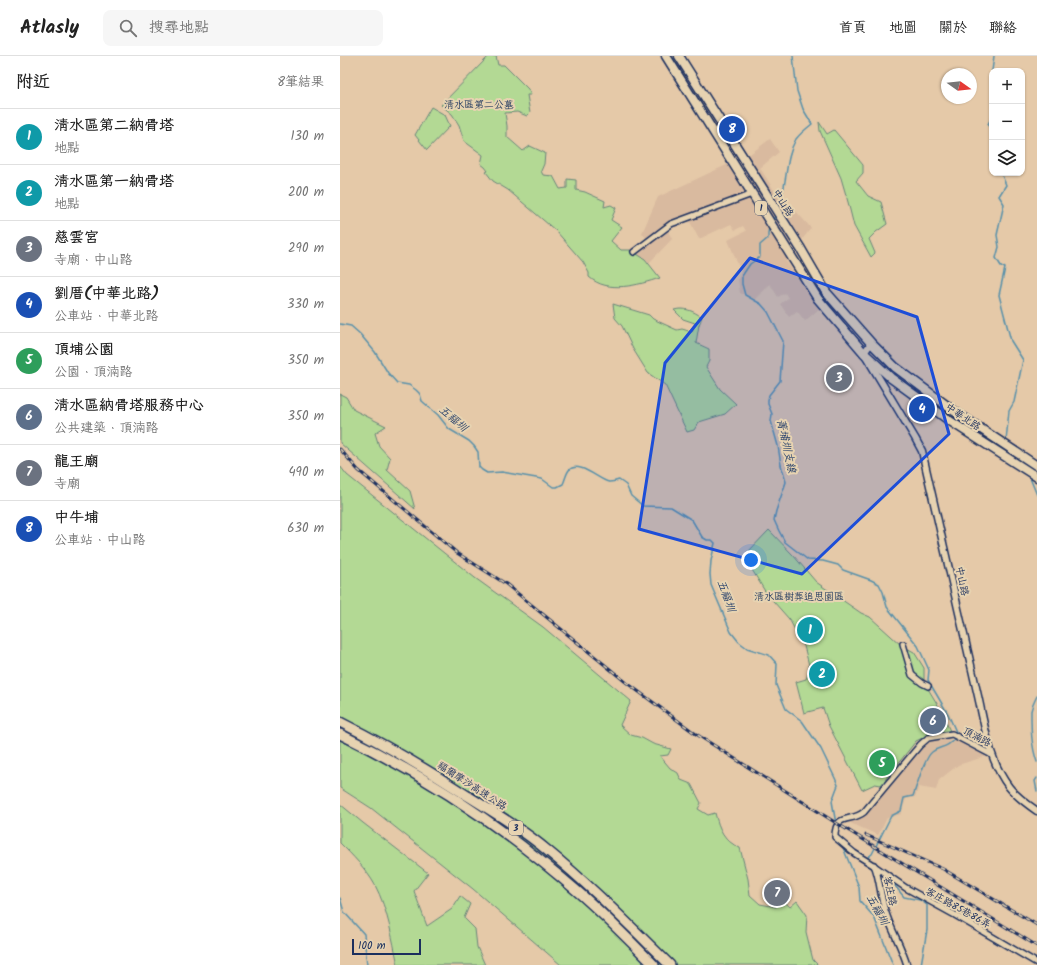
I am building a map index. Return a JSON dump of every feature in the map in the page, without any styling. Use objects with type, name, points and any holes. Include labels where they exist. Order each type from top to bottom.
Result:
[{"type":"highway","name":"福爾摩沙高速公路","points":[[340,722],[371,737],[439,777],[495,813],[547,850],[586,884],[670,965]]},
{"type":"highway","name":"福爾摩沙高速公路","points":[[340,734],[374,750],[455,799],[532,854],[578,891],[621,931],[654,965]]},
{"type":"main road","name":"中山路","points":[[666,56],[818,299],[864,353]]},
{"type":"main road","name":"中山路","points":[[679,56],[801,249],[826,292],[871,343]]},
{"type":"main road","name":"中華北路","points":[[871,343],[895,367],[954,411],[1037,466]]},
{"type":"main road","name":"中華北路","points":[[864,353],[891,378],[950,421],[1037,477]]},
{"type":"street","points":[[634,252],[671,224],[752,194]]},
{"type":"street","points":[[864,353],[871,343]]},
{"type":"street","name":"中山路","points":[[864,353],[922,451],[992,755],[1009,787],[1037,811]]},
{"type":"street","points":[[903,644],[912,675],[928,686]]},
{"type":"street","name":"頂湳路","points":[[873,865],[854,853],[835,837],[835,829],[838,822],[864,812],[920,745],[928,738],[952,734],[992,755]]},
{"type":"street","name":"客庄路85巷86弄","points":[[873,865],[906,888],[1037,963]]},
{"type":"street","name":"客庄路","points":[[873,865],[878,874],[881,897],[887,916],[903,951],[907,965]]},
{"type":"highlighted area","points":[[750,258],[917,317],[949,434],[802,574],[639,529],[665,363]]},
{"type":"shaded area","points":[[770,139],[779,152],[760,168],[779,198],[784,198],[811,228],[786,261],[819,309],[805,321],[797,311],[789,317],[780,304],[788,298],[785,293],[778,297],[770,284],[755,299],[740,293],[738,279],[741,272],[728,240],[746,231],[743,226],[735,230],[731,224],[699,239],[689,220],[673,225],[667,229],[672,239],[649,263],[645,259],[635,254],[647,239],[642,233],[658,197],[750,154]]},
{"type":"shaded area","points":[[934,739],[946,739],[960,742],[987,756],[958,765],[939,780],[936,790],[919,787],[915,797],[906,799],[901,814],[887,818],[878,835],[848,822],[866,815],[921,748]]},
{"type":"green space","name":"清水區第二公墓","points":[[489,56],[496,56],[498,65],[504,65],[528,89],[531,95],[527,95],[530,113],[527,116],[517,112],[505,113],[507,137],[523,151],[530,146],[545,153],[544,164],[541,171],[543,175],[553,176],[560,189],[567,188],[567,179],[576,180],[576,190],[585,192],[605,201],[604,207],[611,205],[616,208],[611,220],[622,227],[611,241],[621,250],[630,250],[645,259],[660,278],[633,285],[614,287],[597,282],[589,277],[589,273],[583,262],[556,231],[508,190],[493,181],[486,172],[488,171],[481,164],[483,155],[464,141],[459,125],[452,114],[441,105]]},
{"type":"green space","points":[[431,107],[445,115],[450,126],[427,150],[415,135]]},
{"type":"green space","points":[[819,122],[827,134],[834,130],[863,165],[863,173],[856,181],[868,196],[881,202],[887,224],[869,239],[875,253],[871,257],[854,226],[841,178],[820,131]]},
{"type":"green space","points":[[613,304],[649,315],[653,319],[677,330],[682,329],[692,332],[695,323],[683,319],[674,310],[689,310],[702,317],[696,343],[709,349],[709,361],[706,367],[720,389],[736,404],[725,414],[699,422],[694,430],[687,432],[665,385],[648,373],[633,349],[622,326],[615,318]]},
{"type":"green space","points":[[340,394],[346,397],[354,410],[386,426],[375,433],[379,446],[390,458],[387,470],[410,491],[415,509],[340,443]]},
{"type":"green space","points":[[340,466],[347,475],[475,578],[543,627],[631,701],[620,725],[631,735],[642,738],[653,744],[671,749],[668,755],[660,756],[670,768],[678,773],[681,780],[691,784],[701,803],[698,809],[708,815],[715,813],[723,834],[730,842],[740,848],[748,879],[750,895],[760,904],[776,907],[783,900],[790,907],[797,901],[807,915],[806,932],[813,960],[818,965],[561,965],[473,889],[371,808],[340,788]]},
{"type":"green space","name":"清水區樹葬追思園區","points":[[769,530],[816,582],[861,613],[870,617],[901,645],[914,652],[924,668],[924,682],[939,707],[950,731],[935,732],[916,741],[881,785],[875,784],[862,790],[829,726],[823,708],[804,713],[796,682],[806,679],[810,669],[804,646],[789,619],[766,593],[751,568],[747,553]]},
{"type":"green space","points":[[340,804],[428,873],[414,891],[427,926],[452,909],[460,896],[470,904],[464,918],[475,929],[477,947],[485,965],[398,965],[392,934],[383,904],[375,885],[363,868],[340,843]]},
{"type":"waterway","name":"菁埔圳支線","points":[[778,208],[792,147],[796,139],[812,124],[803,109],[797,91],[793,56]]},
{"type":"waterway","points":[[992,68],[994,56]]},
{"type":"waterway","points":[[1002,176],[1006,185],[999,196],[1004,204],[997,235],[999,247],[996,258],[1001,266],[1005,268],[999,295],[1011,341],[1023,360],[1014,402],[1009,411],[1006,441]]},
{"type":"waterway","name":"菁埔圳支線","points":[[773,221],[776,213]]},
{"type":"waterway","name":"菁埔圳支線","points":[[769,228],[768,238],[760,245],[760,257],[750,264],[742,276],[742,284],[745,295],[761,304],[768,312],[783,341],[780,381],[769,395],[768,400],[772,414],[771,421],[786,482],[774,520],[785,542],[808,560],[823,561],[838,565],[843,570],[879,584],[887,607],[918,646],[929,670],[928,680],[948,714],[957,734]]},
{"type":"waterway","name":"五福圳","points":[[340,324],[351,326],[360,334],[397,383],[409,385],[416,390],[420,394],[422,401],[438,415],[449,429],[469,441],[474,446],[478,452],[479,467],[487,473],[502,472],[542,479],[553,487],[557,487],[563,484],[569,470],[578,467],[609,482],[619,480],[626,485],[631,496],[643,506],[671,507],[692,520],[702,537],[707,540],[712,540],[715,543],[711,561],[711,585],[731,632],[739,642],[747,648],[769,655],[777,664],[776,685],[786,709],[802,721],[821,749],[838,785],[832,801],[836,824]]},
{"type":"waterway","points":[[1027,475],[1030,478],[1037,495]]},
{"type":"waterway","points":[[1037,696],[1031,711],[1032,743],[1037,762]]},
{"type":"waterway","name":"菁埔圳支線","points":[[868,859],[891,816],[901,811],[904,798],[913,796],[929,755],[935,750],[946,746],[956,737]]},
{"type":"waterway","points":[[1037,778],[1035,781],[1037,791]]},
{"type":"waterway","name":"五福圳","points":[[842,845],[859,887],[860,901],[874,917],[893,965]]},
{"type":"waterway","name":"菁埔圳支線","points":[[878,872],[892,882],[904,897],[920,900],[927,905],[927,930],[921,965]]},
{"type":"waterway","points":[[340,898],[344,912],[364,934],[367,965]]},
{"type":"railway","points":[[340,449],[358,470],[457,553],[506,584],[627,683],[696,734],[833,821],[1037,946]]},
{"type":"railway","points":[[866,835],[943,869],[1037,925]]},
{"type":"place","name":"中牛埔","points":[[732,129]]},
{"type":"place","name":"慈雲宮","points":[[839,378]]},
{"type":"place","name":"劉厝(中華北路)","points":[[922,409]]},
{"type":"place","name":"清水區第二納骨塔","points":[[810,630]]},
{"type":"place","name":"清水區第一納骨塔","points":[[822,674]]},
{"type":"place","name":"清水區納骨塔服務中心","points":[[933,721]]},
{"type":"place","name":"頂埔公園","points":[[882,763]]},
{"type":"place","name":"龍王廟","points":[[777,893]]}]
